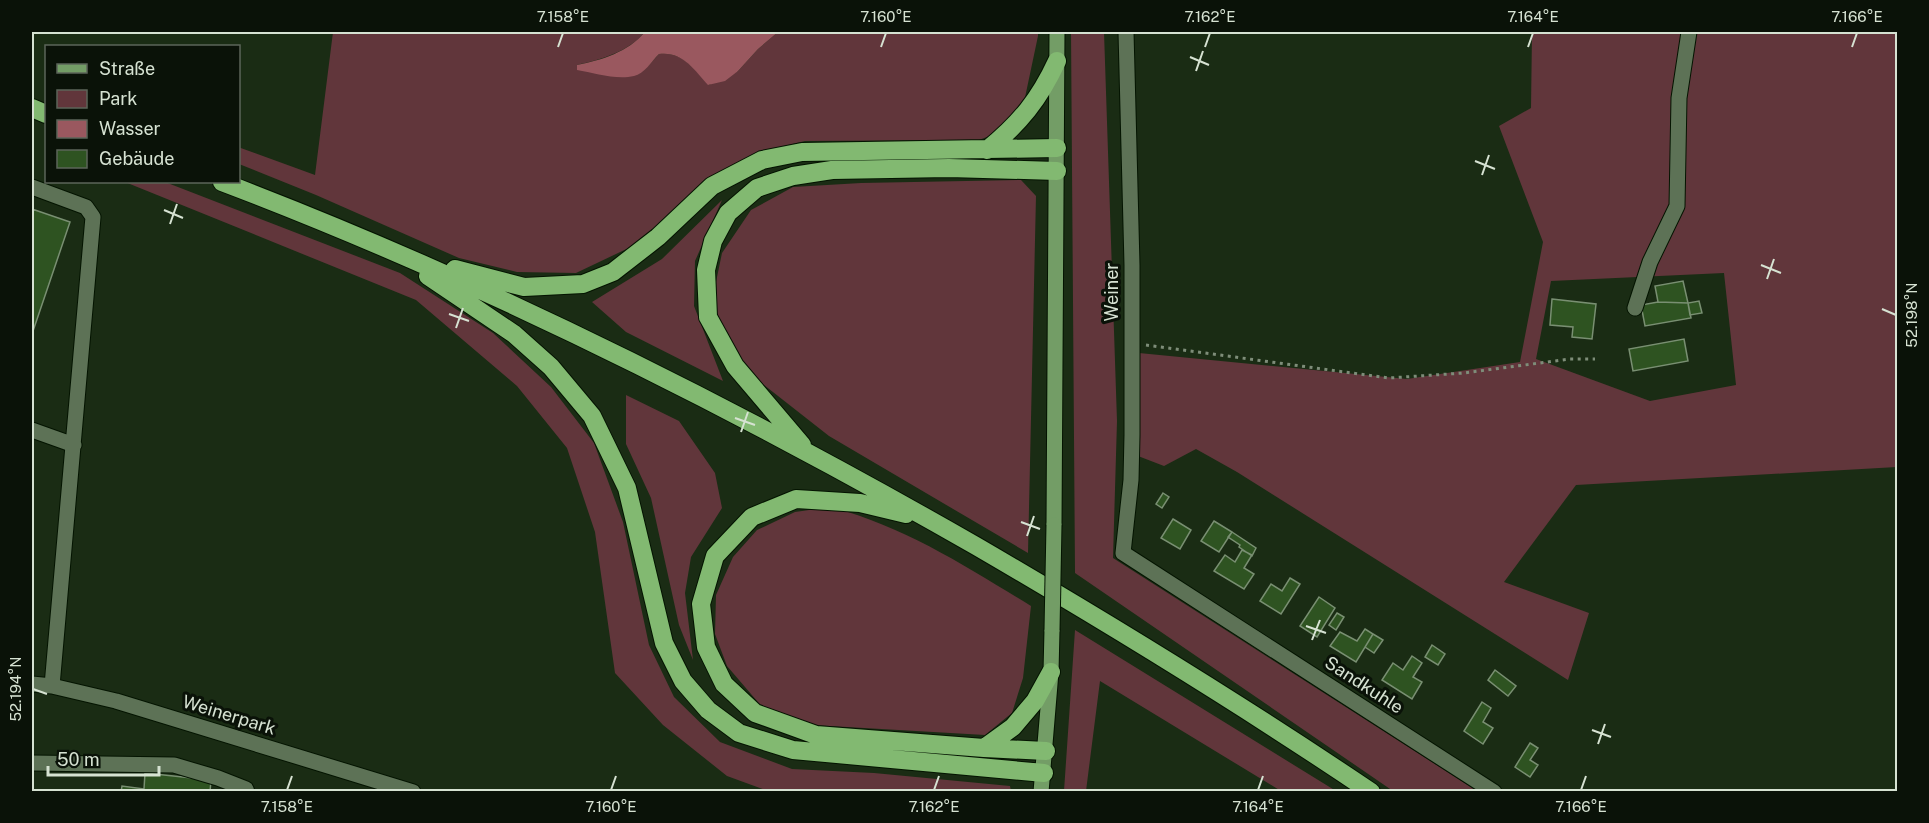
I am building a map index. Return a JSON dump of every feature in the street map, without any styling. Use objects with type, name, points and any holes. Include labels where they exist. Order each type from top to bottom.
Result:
[{"type":"highway","points":[[987,150],[1032,108],[1045,88],[1057,61]]},
{"type":"highway","points":[[389,249],[524,287],[583,284],[613,272],[658,237],[712,186],[762,160],[802,152],[1057,148]]},
{"type":"highway","points":[[810,453],[735,366],[708,316],[706,270],[713,242],[728,213],[757,188],[793,176],[832,170],[949,168],[1057,171]]},
{"type":"highway","points":[[224,183],[389,249],[618,354],[810,453],[1103,621],[1249,712],[1371,792]]},
{"type":"highway","points":[[389,249],[514,334],[551,366],[592,416],[627,488],[664,643],[683,681],[708,710],[739,733],[793,750],[1044,772]]},
{"type":"highway","points":[[928,519],[860,503],[796,499],[752,516],[716,556],[701,604],[706,647],[724,684],[755,713],[816,735],[1046,751]]},
{"type":"highway","points":[[984,748],[1013,727],[1035,701],[1051,672]]},
{"type":"main road","points":[[1041,792],[1046,751],[1052,630],[1057,32]]},
{"type":"street","name":"Weiner","points":[[1123,553],[1131,480],[1132,343],[1126,32]]},
{"type":"street","points":[[1635,308],[1650,262],[1677,206],[1680,98],[1689,32]]},
{"type":"street","points":[[32,187],[86,207],[93,217],[52,686]]},
{"type":"street","points":[[32,430],[74,444]]},
{"type":"street","name":"Sandkuhle","points":[[1123,553],[1494,792]]},
{"type":"street","name":"Weinerpark","points":[[32,684],[52,686],[116,701],[413,792]]},
{"type":"street","points":[[32,764],[174,765],[218,778],[246,789],[247,792]]},
{"type":"path","points":[[1132,343],[1389,378],[1464,373],[1570,359],[1595,359]]},
{"type":"green space","points":[[333,32],[645,32],[623,50],[577,65],[648,66],[659,54],[674,55],[687,62],[709,85],[738,71],[778,32],[1038,32],[1023,107],[1005,130],[979,140],[805,141],[759,152],[637,244],[576,273],[517,272],[459,258],[240,164],[240,148],[315,175]]},
{"type":"green space","points":[[1071,32],[1104,32],[1117,421],[1113,558],[1477,791],[1393,791],[1075,573]]},
{"type":"green space","points":[[1532,32],[1897,32],[1897,467],[1576,485],[1504,582],[1589,613],[1568,680],[1237,472],[1196,449],[1164,466],[1138,456],[1139,353],[1407,379],[1520,362],[1543,242],[1499,126],[1531,108]],"holes":[[[1724,273],[1736,385],[1650,401],[1536,359],[1551,281]]]},
{"type":"green space","points":[[1021,180],[1036,196],[1028,553],[829,436],[764,385],[741,361],[711,306],[722,253],[751,210],[793,187],[861,183]]},
{"type":"green space","points":[[127,183],[168,183],[400,273],[493,333],[551,387],[594,443],[623,522],[649,645],[674,697],[720,742],[792,769],[874,773],[1010,786],[1011,791],[768,791],[727,776],[663,725],[615,673],[595,532],[567,448],[517,386],[416,300]]},
{"type":"green space","points":[[722,200],[695,261],[694,306],[723,381],[626,332],[592,302],[662,259]]},
{"type":"green space","points":[[626,395],[679,421],[715,473],[722,508],[691,557],[685,593],[693,660],[679,625],[651,498],[626,444]]},
{"type":"green space","points":[[830,507],[909,536],[1031,606],[1023,678],[1012,713],[985,735],[812,725],[763,708],[727,666],[715,634],[716,595],[733,557],[757,530],[795,512]]},
{"type":"green space","points":[[1075,630],[1336,791],[1281,791],[1100,681],[1086,791],[1064,791]]},
{"type":"water","points":[[645,32],[778,32],[725,81],[708,85],[687,62],[667,54],[659,54],[644,70],[634,76],[613,77],[577,70],[577,65],[596,61],[623,50]]},
{"type":"building","points":[[32,209],[70,222],[32,334]]},
{"type":"building","points":[[1683,281],[1688,303],[1658,302],[1655,286]]},
{"type":"building","points":[[1552,299],[1596,304],[1592,339],[1572,337],[1573,327],[1550,325]]},
{"type":"building","points":[[1699,301],[1702,313],[1690,315],[1688,303]]},
{"type":"building","points":[[1658,302],[1688,303],[1691,318],[1645,326],[1641,305]]},
{"type":"building","points":[[1684,339],[1688,361],[1633,371],[1629,349]]},
{"type":"building","points":[[1163,493],[1169,497],[1162,508],[1156,504]]},
{"type":"building","points":[[1173,519],[1191,530],[1180,549],[1161,538]]},
{"type":"building","points":[[1214,521],[1232,532],[1219,552],[1201,541]]},
{"type":"building","points":[[1232,532],[1256,548],[1252,556],[1228,537]]},
{"type":"building","points":[[1242,550],[1252,555],[1244,568],[1254,574],[1244,589],[1214,571],[1225,555],[1235,562]]},
{"type":"building","points":[[1290,578],[1300,584],[1281,614],[1260,601],[1271,584],[1282,591]]},
{"type":"building","points":[[1319,597],[1335,608],[1317,637],[1300,626]]},
{"type":"building","points":[[1337,613],[1344,617],[1336,630],[1329,625]]},
{"type":"building","points":[[1365,629],[1373,634],[1356,662],[1330,646],[1340,632],[1357,641]]},
{"type":"building","points":[[1373,634],[1383,640],[1374,653],[1365,647]]},
{"type":"building","points":[[1432,645],[1445,654],[1438,665],[1425,657]]},
{"type":"building","points":[[1412,656],[1422,663],[1413,677],[1422,682],[1412,699],[1382,680],[1393,663],[1403,670]]},
{"type":"building","points":[[1495,670],[1516,686],[1508,696],[1488,680]]},
{"type":"building","points":[[1482,702],[1491,708],[1483,722],[1493,728],[1483,744],[1464,731]]},
{"type":"building","points":[[1530,743],[1538,748],[1530,760],[1538,765],[1530,777],[1515,767]]},
{"type":"building","points":[[145,773],[211,780],[210,792],[121,792],[122,786],[144,789]]}]
